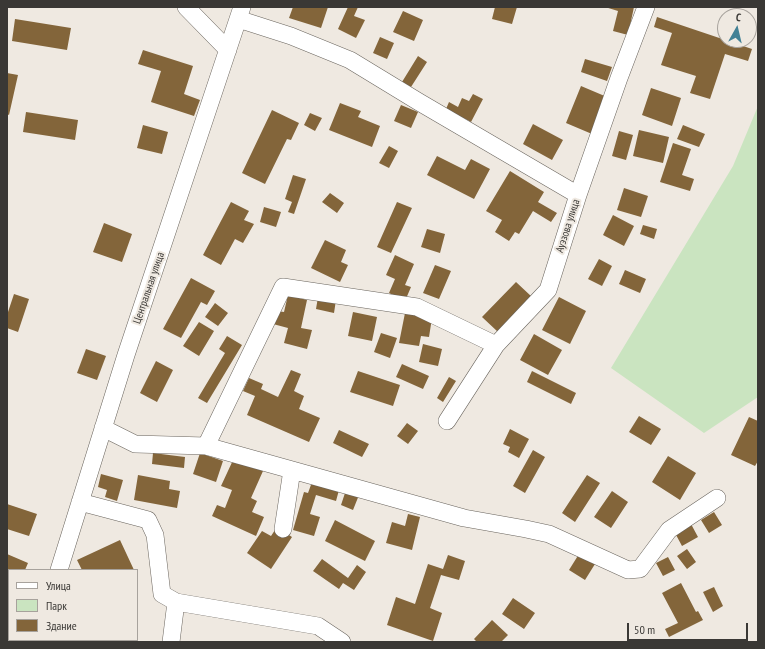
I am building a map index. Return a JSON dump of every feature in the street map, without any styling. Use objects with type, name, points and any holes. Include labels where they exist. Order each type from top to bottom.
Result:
[{"type":"street","points":[[186,7],[228,50]]},
{"type":"street","name":"Ауэзова улица","points":[[447,421],[496,346],[548,290],[578,195],[619,78],[646,7]]},
{"type":"street","points":[[240,13],[350,60],[578,195]]},
{"type":"street","name":"Центральная улица","points":[[59,569],[126,355],[240,13]]},
{"type":"street","points":[[206,446],[283,287],[417,307],[496,346]]},
{"type":"street","points":[[103,428],[135,444],[206,446],[464,518],[549,534],[628,570],[640,569],[669,530],[717,498]]},
{"type":"street","points":[[283,529],[292,470]]},
{"type":"street","points":[[80,502],[148,520],[155,535],[162,594],[176,602],[318,626],[342,642]]},
{"type":"street","points":[[171,642],[176,602]]},
{"type":"green space","points":[[758,106],[758,397],[704,433],[611,368],[733,166]]},
{"type":"building","points":[[293,7],[328,7],[321,28],[289,18]]},
{"type":"building","points":[[348,7],[358,7],[354,16],[365,20],[356,38],[338,29]]},
{"type":"building","points":[[495,7],[517,7],[512,24],[492,19]]},
{"type":"building","points":[[605,7],[634,7],[628,35],[613,31],[618,11]]},
{"type":"building","points":[[403,11],[423,20],[414,41],[393,32]]},
{"type":"building","points":[[657,17],[717,37],[717,48],[752,49],[748,61],[725,54],[710,99],[690,93],[696,76],[661,65],[672,33],[654,27]]},
{"type":"building","points":[[15,19],[71,28],[67,50],[12,41]]},
{"type":"building","points":[[380,37],[394,43],[387,59],[373,53]]},
{"type":"building","points":[[143,50],[193,66],[184,94],[200,100],[194,116],[151,102],[161,71],[138,64]]},
{"type":"building","points":[[418,56],[427,62],[411,87],[402,82]]},
{"type":"building","points":[[585,59],[612,67],[607,81],[581,72]]},
{"type":"building","points":[[7,73],[18,75],[9,115],[7,114]]},
{"type":"building","points":[[581,86],[607,97],[592,134],[566,123]]},
{"type":"building","points":[[651,88],[681,98],[672,126],[642,115]]},
{"type":"building","points":[[473,94],[483,99],[471,122],[446,109],[449,102],[458,107],[462,98],[469,101]]},
{"type":"building","points":[[340,103],[361,111],[358,117],[380,126],[372,147],[329,130]]},
{"type":"building","points":[[401,105],[418,112],[411,128],[394,121]]},
{"type":"building","points":[[272,110],[299,123],[291,140],[287,139],[265,184],[242,173]]},
{"type":"building","points":[[26,112],[78,120],[75,140],[23,132]]},
{"type":"building","points":[[310,113],[322,118],[315,131],[304,125]]},
{"type":"building","points":[[533,124],[563,140],[552,160],[523,144]]},
{"type":"building","points":[[143,125],[168,132],[162,154],[137,148]]},
{"type":"building","points":[[683,125],[705,134],[699,147],[677,139]]},
{"type":"building","points":[[639,130],[669,137],[663,163],[633,156]]},
{"type":"building","points":[[619,131],[633,135],[626,160],[612,156]]},
{"type":"building","points":[[673,143],[691,149],[682,175],[694,179],[690,191],[660,182]]},
{"type":"building","points":[[389,146],[398,151],[389,168],[379,163]]},
{"type":"building","points":[[437,156],[465,170],[471,159],[490,169],[474,199],[427,175]]},
{"type":"building","points":[[510,171],[544,192],[538,202],[557,213],[551,222],[533,211],[519,234],[515,232],[509,241],[495,232],[502,220],[486,211]]},
{"type":"building","points":[[293,175],[306,179],[294,214],[288,212],[292,202],[285,199]]},
{"type":"building","points":[[624,188],[648,196],[641,217],[617,210]]},
{"type":"building","points":[[330,193],[344,203],[337,213],[322,202]]},
{"type":"building","points":[[231,202],[249,211],[244,220],[254,224],[243,243],[235,239],[221,265],[203,255]]},
{"type":"building","points":[[397,202],[412,208],[391,253],[377,247]]},
{"type":"building","points":[[264,207],[281,212],[276,227],[260,222]]},
{"type":"building","points":[[613,215],[634,226],[624,246],[603,235]]},
{"type":"building","points":[[104,223],[132,234],[122,262],[93,252]]},
{"type":"building","points":[[643,225],[657,229],[654,239],[640,234]]},
{"type":"building","points":[[427,229],[445,234],[440,253],[421,247]]},
{"type":"building","points":[[325,240],[346,250],[341,262],[348,265],[340,282],[311,268]]},
{"type":"building","points":[[395,255],[414,264],[405,285],[411,287],[405,301],[389,293],[395,279],[386,275]]},
{"type":"building","points":[[599,259],[612,266],[602,286],[588,279]]},
{"type":"building","points":[[435,265],[451,271],[439,299],[423,293]]},
{"type":"building","points":[[625,270],[646,279],[640,293],[619,284]]},
{"type":"building","points":[[191,278],[215,291],[207,305],[201,302],[181,338],[163,329]]},
{"type":"building","points":[[516,282],[532,297],[498,332],[482,317]]},
{"type":"building","points":[[14,294],[29,299],[18,332],[7,328],[7,315]]},
{"type":"building","points":[[288,295],[307,300],[301,328],[312,330],[307,349],[284,343],[288,328],[273,324],[277,311],[284,312]]},
{"type":"building","points":[[318,297],[336,300],[334,313],[316,309]]},
{"type":"building","points":[[559,297],[586,311],[570,344],[542,330]]},
{"type":"building","points":[[215,303],[228,313],[218,326],[205,317]]},
{"type":"building","points":[[353,312],[377,317],[372,341],[348,336]]},
{"type":"building","points":[[405,313],[432,318],[429,337],[421,336],[419,346],[399,343]]},
{"type":"building","points":[[199,322],[214,331],[199,356],[183,346]]},
{"type":"building","points":[[381,333],[397,338],[390,358],[374,352]]},
{"type":"building","points":[[534,334],[562,350],[548,375],[520,360]]},
{"type":"building","points":[[227,336],[242,345],[207,403],[198,398],[225,353],[219,349]]},
{"type":"building","points":[[423,344],[442,349],[438,366],[419,362]]},
{"type":"building","points":[[86,349],[106,356],[97,380],[77,373]]},
{"type":"building","points":[[156,361],[173,370],[157,402],[140,393]]},
{"type":"building","points":[[402,364],[429,376],[423,389],[396,377]]},
{"type":"building","points":[[291,370],[301,374],[294,391],[304,396],[299,409],[320,418],[309,442],[247,415],[255,396],[243,391],[249,378],[263,384],[261,389],[278,397]]},
{"type":"building","points":[[358,371],[400,385],[393,406],[350,392]]},
{"type":"building","points":[[532,371],[576,393],[571,404],[527,382]]},
{"type":"building","points":[[449,377],[456,381],[443,402],[437,398]]},
{"type":"building","points":[[639,416],[661,429],[651,445],[629,432]]},
{"type":"building","points":[[749,417],[758,421],[758,461],[755,466],[731,455]]},
{"type":"building","points":[[407,423],[418,431],[408,444],[397,436]]},
{"type":"building","points":[[510,429],[529,439],[519,458],[508,452],[510,447],[503,444]]},
{"type":"building","points":[[339,430],[369,444],[362,457],[333,443]]},
{"type":"building","points":[[533,450],[545,457],[525,493],[513,486]]},
{"type":"building","points":[[153,453],[185,457],[184,468],[152,464]]},
{"type":"building","points":[[200,453],[223,461],[216,482],[193,474]]},
{"type":"building","points":[[668,456],[696,473],[680,500],[652,482]]},
{"type":"building","points":[[234,458],[263,471],[251,498],[257,501],[252,512],[264,517],[256,536],[212,516],[217,505],[225,508],[232,490],[221,486]]},
{"type":"building","points":[[101,474],[123,480],[117,501],[105,497],[107,490],[98,487]]},
{"type":"building","points":[[138,475],[170,481],[169,489],[180,491],[177,508],[134,500]]},
{"type":"building","points":[[587,475],[600,483],[575,522],[562,513]]},
{"type":"building","points":[[312,482],[339,490],[336,501],[316,495],[310,514],[320,517],[314,536],[293,530],[304,492],[308,493]]},
{"type":"building","points":[[346,490],[359,495],[353,510],[341,505]]},
{"type":"building","points":[[612,491],[628,502],[611,528],[594,517]]},
{"type":"building","points":[[7,504],[37,514],[29,536],[7,529]]},
{"type":"building","points":[[714,512],[722,525],[709,533],[701,520]]},
{"type":"building","points":[[408,514],[420,517],[412,550],[386,543],[392,522],[405,526]]},
{"type":"building","points":[[335,520],[375,541],[365,561],[325,541]]},
{"type":"building","points":[[691,524],[698,537],[682,546],[675,533]]},
{"type":"building","points":[[277,527],[292,537],[271,569],[247,553],[262,531],[271,536]]},
{"type":"building","points":[[120,540],[134,569],[82,569],[77,560]]},
{"type":"building","points":[[687,549],[696,562],[687,569],[677,556]]},
{"type":"building","points":[[7,554],[28,563],[25,569],[8,569],[7,603]]},
{"type":"building","points":[[579,554],[595,564],[585,580],[569,570]]},
{"type":"building","points":[[448,555],[465,561],[459,580],[441,575],[430,608],[442,613],[433,641],[387,625],[396,597],[415,604],[428,564],[443,569]]},
{"type":"building","points":[[668,557],[675,570],[663,576],[656,563]]},
{"type":"building","points":[[322,559],[348,578],[357,565],[366,572],[354,590],[343,583],[339,589],[313,571]]},
{"type":"building","points":[[681,583],[696,612],[698,611],[703,620],[669,637],[665,629],[678,623],[662,593]]},
{"type":"building","points":[[714,587],[723,606],[713,612],[703,592]]},
{"type":"building","points":[[513,598],[535,613],[524,629],[502,614]]},
{"type":"building","points":[[492,620],[508,635],[501,642],[477,642],[474,639]]},
{"type":"building","points":[[24,641],[48,641],[48,642]]}]
